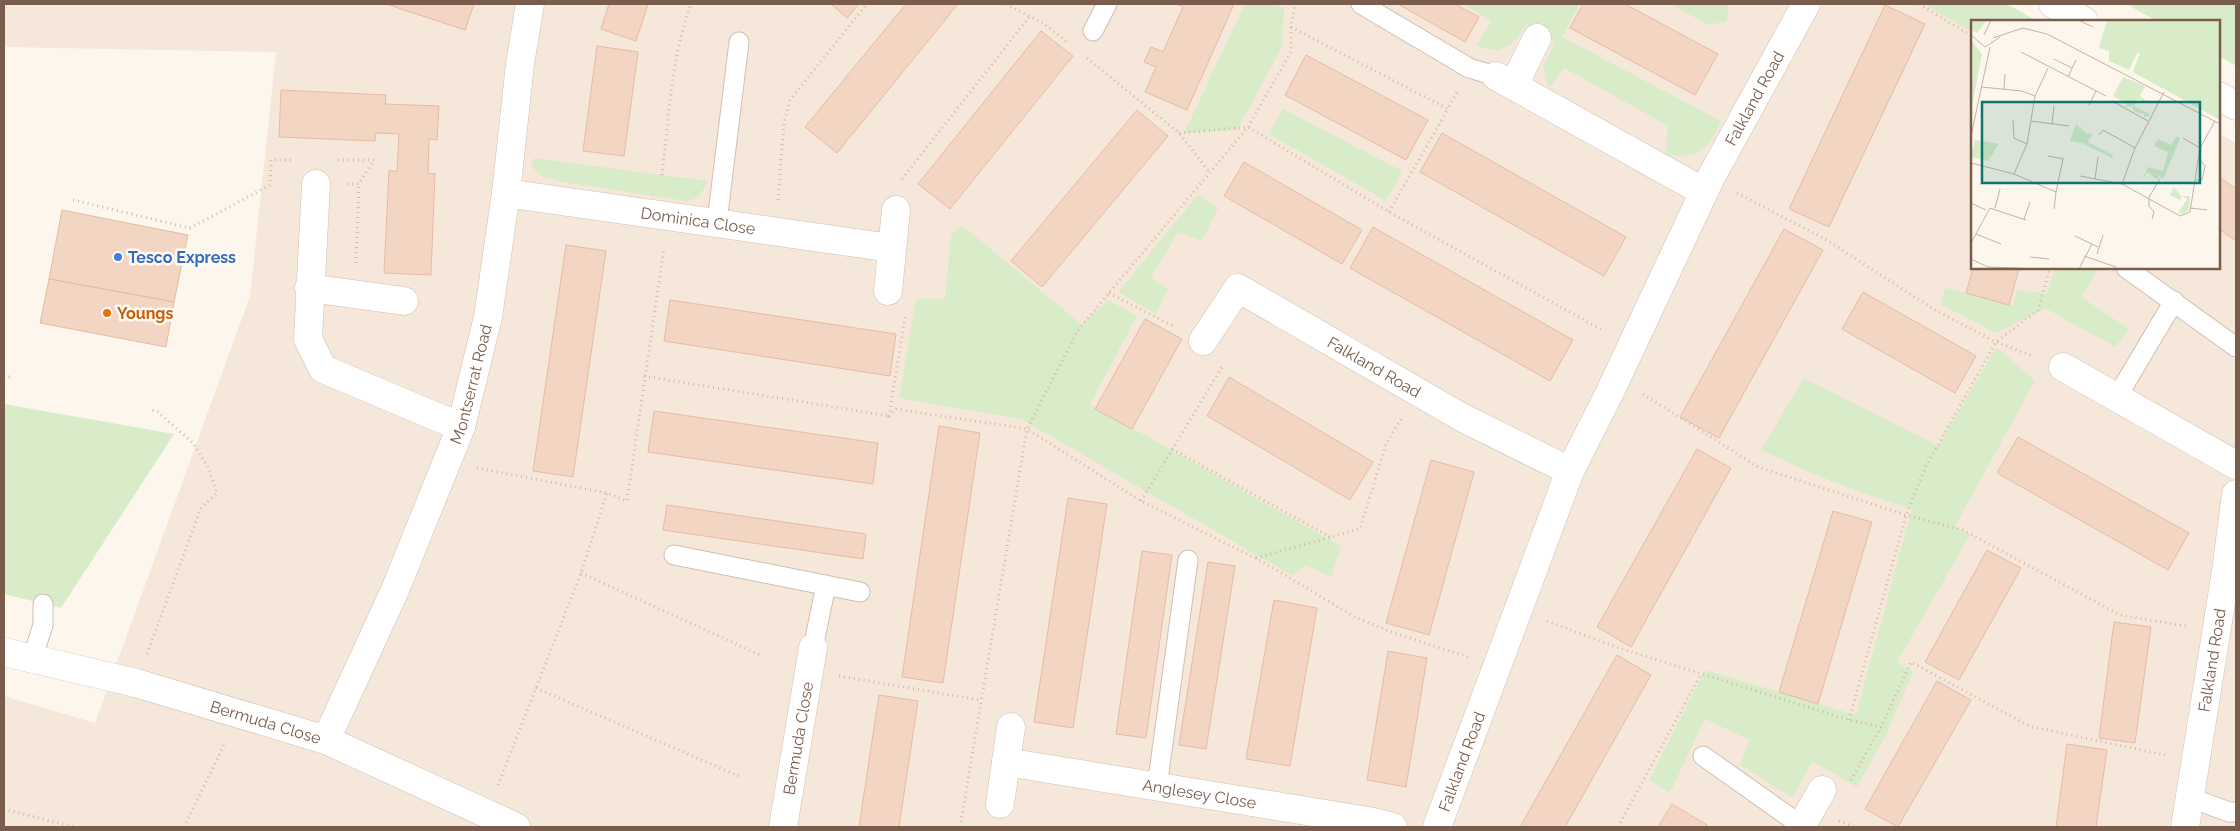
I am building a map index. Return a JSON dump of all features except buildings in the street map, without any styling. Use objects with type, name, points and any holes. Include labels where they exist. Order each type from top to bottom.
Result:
[{"type":"street","name":"Montserrat Road","points":[[326,740],[395,590],[460,427],[488,317],[506,193],[520,64],[530,4]]},
{"type":"street","name":"Falkland Road","points":[[1437,827],[1570,471],[1609,394],[1707,185],[1806,4]]},
{"type":"street","points":[[2053,4],[2082,20]]},
{"type":"street","points":[[1537,38],[1505,81],[1707,185]]},
{"type":"street","points":[[2220,97],[2236,106]]},
{"type":"street","points":[[316,184],[308,339],[323,370],[460,427]]},
{"type":"street","name":"Dominica Close","points":[[506,193],[890,248]]},
{"type":"street","points":[[888,291],[890,248],[896,210]]},
{"type":"street","points":[[310,288],[404,301]]},
{"type":"street","name":"Falkland Road","points":[[1203,341],[1238,288],[1461,417],[1570,471]]},
{"type":"street","points":[[2063,367],[2236,465]]},
{"type":"street","name":"Falkland Road","points":[[2185,827],[2231,574],[2236,494]]},
{"type":"street","name":"Bermuda Close","points":[[783,827],[812,648]]},
{"type":"street","name":"Bermuda Close","points":[[4,652],[136,682],[326,740],[516,827]]},
{"type":"street","points":[[1000,804],[1011,727]]},
{"type":"street","name":"Anglesey Close","points":[[1006,762],[1374,822],[1393,827]]},
{"type":"street","points":[[1801,827],[1822,790]]},
{"type":"lane","points":[[1093,32],[1107,4]]},
{"type":"lane","points":[[1361,4],[1470,68],[1505,81]]},
{"type":"lane","points":[[717,222],[739,42]]},
{"type":"lane","points":[[2127,269],[2236,347]]},
{"type":"lane","points":[[2117,397],[2174,301]]},
{"type":"lane","points":[[674,555],[860,592]]},
{"type":"lane","points":[[1157,786],[1188,560]]},
{"type":"lane","points":[[812,648],[826,585]]},
{"type":"lane","points":[[32,659],[43,625],[43,604]]},
{"type":"lane","points":[[1703,756],[1801,827]]},
{"type":"lane","points":[[2190,798],[2229,812],[2236,812]]},
{"type":"path","points":[[662,175],[674,81],[684,22],[690,4]]},
{"type":"path","points":[[776,231],[784,123],[790,100],[867,4]]},
{"type":"path","points":[[1006,4],[1043,23],[1072,46]]},
{"type":"path","points":[[960,827],[1027,429],[1078,330],[1248,127],[1291,52],[1291,27],[1295,4]]},
{"type":"path","points":[[1919,4],[1971,35]]},
{"type":"path","points":[[896,210],[898,184],[1030,16]]},
{"type":"path","points":[[1291,27],[1448,109]]},
{"type":"path","points":[[1085,56],[1179,133],[1210,174]]},
{"type":"path","points":[[1389,212],[1470,68]]},
{"type":"path","points":[[1179,133],[1248,127],[1389,212],[1612,335]]},
{"type":"path","points":[[73,200],[190,228],[270,185],[271,160],[299,160]]},
{"type":"path","points":[[336,160],[374,160],[359,184],[355,294]]},
{"type":"path","points":[[316,184],[359,184]]},
{"type":"path","points":[[1707,185],[1825,239],[1936,310],[1996,342],[2063,367]]},
{"type":"path","points":[[469,466],[607,493],[626,501],[664,244]]},
{"type":"path","points":[[1849,720],[1906,516],[1926,466],[1996,342],[2038,310],[2050,269]]},
{"type":"path","points":[[1109,293],[1229,356],[1141,501]]},
{"type":"path","points":[[889,416],[906,313]]},
{"type":"path","points":[[4,379],[11,376]]},
{"type":"path","points":[[644,376],[889,416]]},
{"type":"path","points":[[1639,391],[1758,467],[1906,516],[1963,530],[2120,616],[2190,627]]},
{"type":"path","points":[[889,416],[896,409],[1027,429],[1141,501],[1255,558],[1356,617],[1394,633],[1497,666]]},
{"type":"path","points":[[136,682],[201,508],[217,493],[208,467],[193,443],[158,412],[152,410]]},
{"type":"path","points":[[1255,558],[1360,529],[1386,444],[1406,412]]},
{"type":"path","points":[[1172,449],[1330,538]]},
{"type":"path","points":[[497,788],[581,574],[607,493]]},
{"type":"path","points":[[581,574],[760,655]]},
{"type":"path","points":[[1519,610],[1616,647],[1849,720],[1881,727]]},
{"type":"path","points":[[1822,790],[1846,788],[1881,727],[1910,662],[2029,726],[2170,756]]},
{"type":"path","points":[[1618,827],[1701,674]]},
{"type":"path","points":[[836,675],[980,700]]},
{"type":"path","points":[[536,688],[741,777]]},
{"type":"path","points":[[184,827],[239,715]]},
{"type":"path","points":[[4,809],[74,827]]},
{"type":"shaded area","points":[[4,4],[1992,4],[1971,20],[1971,269],[2220,269],[2220,134],[2236,143],[2236,827],[4,827],[4,696],[95,723],[250,296],[276,52],[4,47]]},
{"type":"green space","points":[[1245,4],[1274,4],[1284,8],[1282,47],[1237,130],[1184,133]]},
{"type":"green space","points":[[1462,4],[1580,4],[1562,37],[1721,121],[1711,139],[1701,150],[1687,155],[1665,155],[1668,126],[1564,68],[1549,88],[1543,67],[1555,42],[1527,24],[1514,42],[1498,51],[1476,46],[1492,21]]},
{"type":"green space","points":[[1670,4],[1726,4],[1728,5],[1727,21],[1709,25]]},
{"type":"green space","points":[[1924,4],[2007,4],[2035,20],[1971,20],[1971,31]]},
{"type":"green space","points":[[2126,4],[2236,4],[2236,66],[2220,57],[2220,20],[2155,20]]},
{"type":"green space","points":[[1283,109],[1402,171],[1386,201],[1269,134]]},
{"type":"green space","points":[[534,158],[708,181],[699,197],[687,201],[562,182],[541,176],[531,166]]},
{"type":"green space","points":[[1198,195],[1218,208],[1202,241],[1178,232],[1151,278],[1168,289],[1156,314],[1118,292]]},
{"type":"green space","points":[[962,225],[1082,325],[1108,300],[1137,316],[1090,404],[1341,546],[1331,577],[1306,565],[1293,576],[1021,419],[899,398],[916,299],[945,299],[951,235]]},
{"type":"green space","points":[[2055,269],[2098,269],[2081,297],[2129,329],[2115,347],[2045,308],[1996,333],[1940,304],[1945,288],[2013,305],[2017,290],[2047,294]]},
{"type":"green space","points":[[1996,348],[2035,381],[1955,526],[1970,535],[1897,662],[1913,672],[1887,733],[1857,787],[1812,761],[1793,798],[1740,765],[1750,740],[1705,719],[1670,793],[1649,780],[1705,670],[1856,715],[1912,508],[1835,482],[1761,450],[1804,378],[1938,446]]},
{"type":"green space","points":[[4,404],[174,434],[61,608],[4,594]]},
{"type":"place","name":"Tesco Express","points":[[118,257]]},
{"type":"place","name":"Youngs","points":[[107,313]]}]
